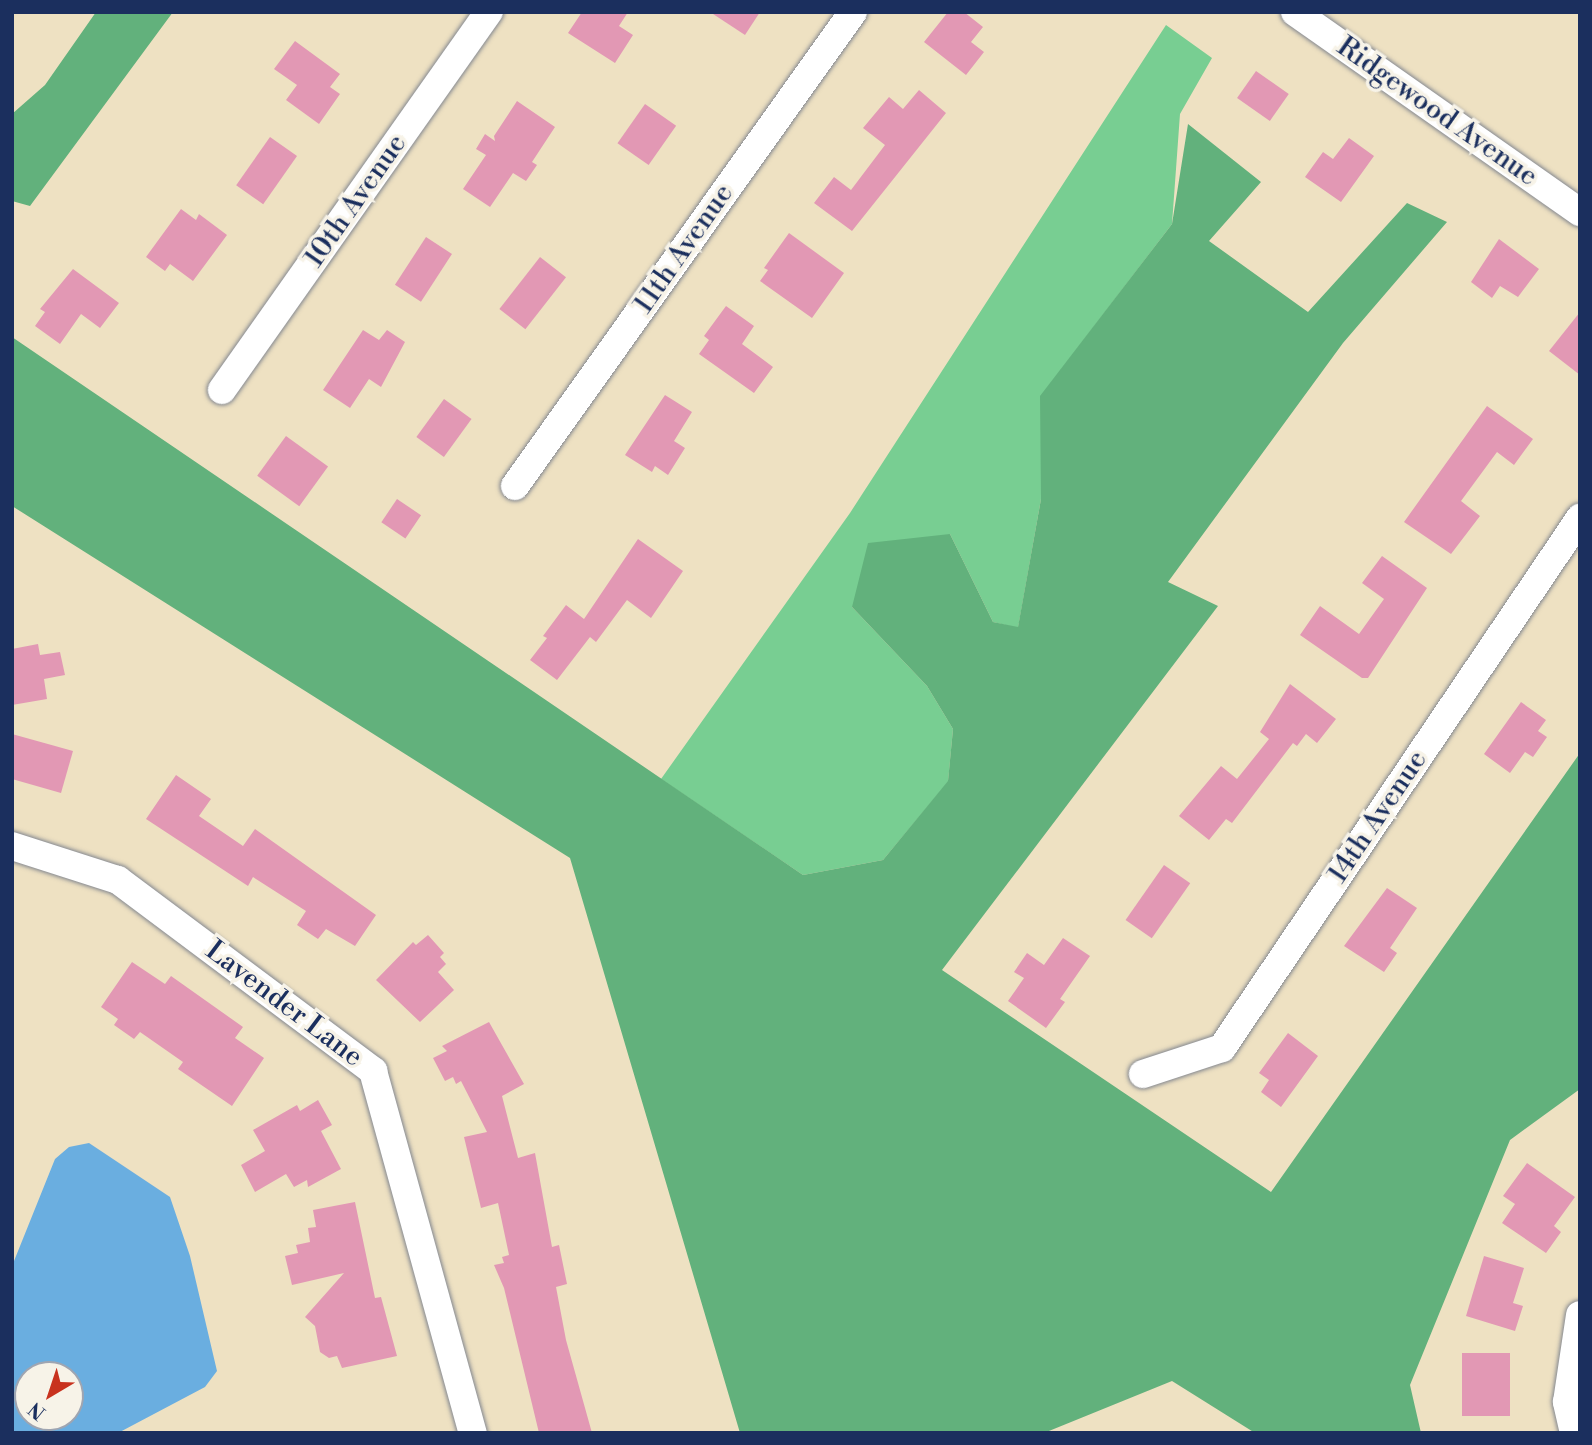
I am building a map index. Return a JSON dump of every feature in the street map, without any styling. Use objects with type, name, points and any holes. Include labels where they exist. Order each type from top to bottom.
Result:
[{"type":"street","name":"10th Avenue","points":[[222,390],[489,12]]},
{"type":"street","name":"11th Avenue","points":[[515,486],[853,12]]},
{"type":"street","name":"Ridgewood Avenue","points":[[1295,12],[1580,212]]},
{"type":"street","name":"14th Avenue","points":[[1143,1074],[1222,1048],[1580,518]]},
{"type":"street","name":"Lavender Lane","points":[[12,846],[118,880],[373,1071],[473,1433]]},
{"type":"street","points":[[1574,1433],[1567,1402],[1580,1315]]},
{"type":"green space","points":[[96,12],[173,12],[30,206],[12,201],[12,114],[45,85]]},
{"type":"green space","points":[[1166,25],[1212,58],[1180,114],[1172,224],[1041,396],[1041,499],[1018,628],[993,622],[950,534],[852,607],[927,686],[953,729],[948,782],[883,860],[803,875],[661,779],[850,513]]},
{"type":"green space","points":[[1188,124],[1261,182],[1209,241],[1308,312],[1407,203],[1447,222],[1343,343],[1168,582],[1218,606],[942,970],[1271,1192],[1580,753],[1580,1089],[1510,1140],[1410,1385],[1421,1433],[1255,1433],[1172,1381],[1044,1433],[740,1433],[570,858],[12,506],[12,337],[803,875],[883,860],[948,781],[953,729],[927,686],[852,607],[868,543],[950,534],[993,622],[1018,627],[1041,499],[1040,396],[1172,224]]},
{"type":"water","points":[[89,1143],[170,1197],[190,1256],[217,1371],[205,1387],[118,1433],[12,1433],[12,1266],[55,1159],[69,1147]]},
{"type":"building","points":[[582,12],[628,12],[619,26],[633,35],[615,63],[568,33]]},
{"type":"building","points":[[710,12],[760,12],[745,35]]},
{"type":"building","points":[[948,12],[964,12],[983,27],[971,42],[984,52],[966,75],[924,42]]},
{"type":"building","points":[[295,41],[340,74],[330,87],[340,94],[319,124],[286,100],[297,85],[274,69]]},
{"type":"building","points":[[1256,71],[1289,94],[1270,121],[1237,98]]},
{"type":"building","points":[[919,90],[946,113],[852,231],[814,203],[834,177],[851,190],[885,145],[863,128],[889,97],[903,109]]},
{"type":"building","points":[[517,101],[555,127],[532,162],[537,165],[526,181],[513,173],[490,207],[463,189],[486,155],[476,149],[485,134],[495,141],[494,136]]},
{"type":"building","points":[[645,104],[676,126],[649,165],[617,143]]},
{"type":"building","points":[[270,137],[297,156],[263,204],[236,185]]},
{"type":"building","points":[[1349,138],[1374,156],[1341,202],[1305,177],[1323,152],[1333,159]]},
{"type":"building","points":[[181,209],[196,220],[199,214],[227,235],[193,281],[170,264],[165,271],[146,257]]},
{"type":"building","points":[[789,233],[844,273],[812,318],[760,281],[768,270],[764,268]]},
{"type":"building","points":[[426,237],[452,254],[421,302],[395,285]]},
{"type":"building","points":[[1499,239],[1539,269],[1518,297],[1500,286],[1492,298],[1471,282]]},
{"type":"building","points":[[540,257],[566,277],[525,329],[499,309]]},
{"type":"building","points":[[73,269],[119,303],[100,328],[81,314],[60,344],[35,326],[45,312],[40,309]]},
{"type":"building","points":[[726,306],[754,326],[742,344],[773,367],[754,393],[699,354],[709,340],[704,336]]},
{"type":"building","points":[[1580,312],[1580,375],[1549,351]]},
{"type":"building","points":[[363,330],[379,340],[387,330],[405,342],[381,387],[369,379],[350,408],[323,390]]},
{"type":"building","points":[[665,395],[692,412],[674,441],[685,448],[668,475],[655,466],[652,472],[625,455]]},
{"type":"building","points":[[444,399],[472,419],[444,457],[416,437]]},
{"type":"building","points":[[1487,406],[1533,439],[1514,465],[1497,452],[1461,501],[1480,516],[1451,554],[1404,522]]},
{"type":"building","points":[[286,436],[328,467],[299,506],[257,476]]},
{"type":"building","points":[[397,499],[421,515],[405,538],[381,522]]},
{"type":"building","points":[[638,539],[683,571],[651,618],[627,600],[596,642],[590,637],[557,680],[530,660],[547,638],[543,636],[566,605],[584,619]]},
{"type":"building","points":[[1382,556],[1427,588],[1368,678],[1362,678],[1300,635],[1320,606],[1359,634],[1384,599],[1362,583]]},
{"type":"building","points":[[38,644],[40,655],[60,652],[65,675],[44,679],[47,699],[12,705],[12,649]]},
{"type":"building","points":[[1290,684],[1336,719],[1317,743],[1306,734],[1297,746],[1293,743],[1232,823],[1226,819],[1209,840],[1179,816],[1221,766],[1237,779],[1269,739],[1260,732]]},
{"type":"building","points":[[1521,702],[1546,720],[1538,731],[1547,737],[1533,757],[1525,752],[1510,773],[1484,754]]},
{"type":"building","points":[[12,734],[73,751],[61,793],[12,779]]},
{"type":"building","points":[[176,775],[211,799],[199,816],[243,846],[255,829],[376,915],[355,946],[326,929],[318,939],[297,925],[306,911],[253,877],[248,886],[146,819]]},
{"type":"building","points":[[1164,865],[1190,883],[1152,938],[1126,920]]},
{"type":"building","points":[[1387,888],[1417,908],[1390,948],[1397,953],[1384,972],[1344,946]]},
{"type":"building","points":[[428,935],[444,953],[440,957],[446,964],[438,972],[454,990],[420,1022],[376,980],[413,942],[416,945]]},
{"type":"building","points":[[1063,938],[1090,956],[1060,999],[1065,1002],[1046,1028],[1008,1001],[1024,978],[1014,972],[1027,953],[1044,965]]},
{"type":"building","points":[[132,962],[165,984],[171,976],[243,1027],[235,1038],[264,1058],[232,1106],[178,1069],[183,1062],[140,1032],[134,1039],[114,1025],[118,1019],[101,1007]]},
{"type":"building","points":[[489,1022],[524,1084],[502,1096],[518,1158],[535,1153],[552,1247],[559,1245],[567,1284],[556,1287],[566,1340],[592,1433],[539,1433],[504,1288],[494,1265],[504,1263],[502,1257],[509,1255],[498,1203],[481,1208],[464,1137],[487,1132],[461,1081],[456,1084],[453,1077],[445,1081],[433,1058],[447,1051],[442,1046]]},
{"type":"building","points":[[1288,1033],[1318,1056],[1281,1107],[1261,1092],[1269,1080],[1259,1073]]},
{"type":"building","points":[[318,1100],[332,1125],[321,1131],[341,1169],[308,1187],[307,1180],[294,1187],[286,1174],[255,1192],[241,1165],[265,1151],[253,1130],[297,1105],[300,1111]]},
{"type":"building","points":[[1527,1163],[1575,1197],[1554,1226],[1561,1232],[1546,1253],[1502,1223],[1515,1204],[1503,1196]]},
{"type":"building","points":[[355,1202],[375,1298],[381,1297],[397,1356],[342,1368],[337,1356],[329,1358],[320,1352],[315,1326],[305,1317],[344,1273],[292,1285],[285,1256],[298,1253],[296,1245],[310,1242],[308,1228],[316,1227],[313,1210]]},
{"type":"building","points":[[1484,1256],[1524,1268],[1513,1303],[1523,1306],[1515,1331],[1466,1316]]},
{"type":"building","points":[[1462,1353],[1510,1353],[1510,1416],[1462,1416]]}]
